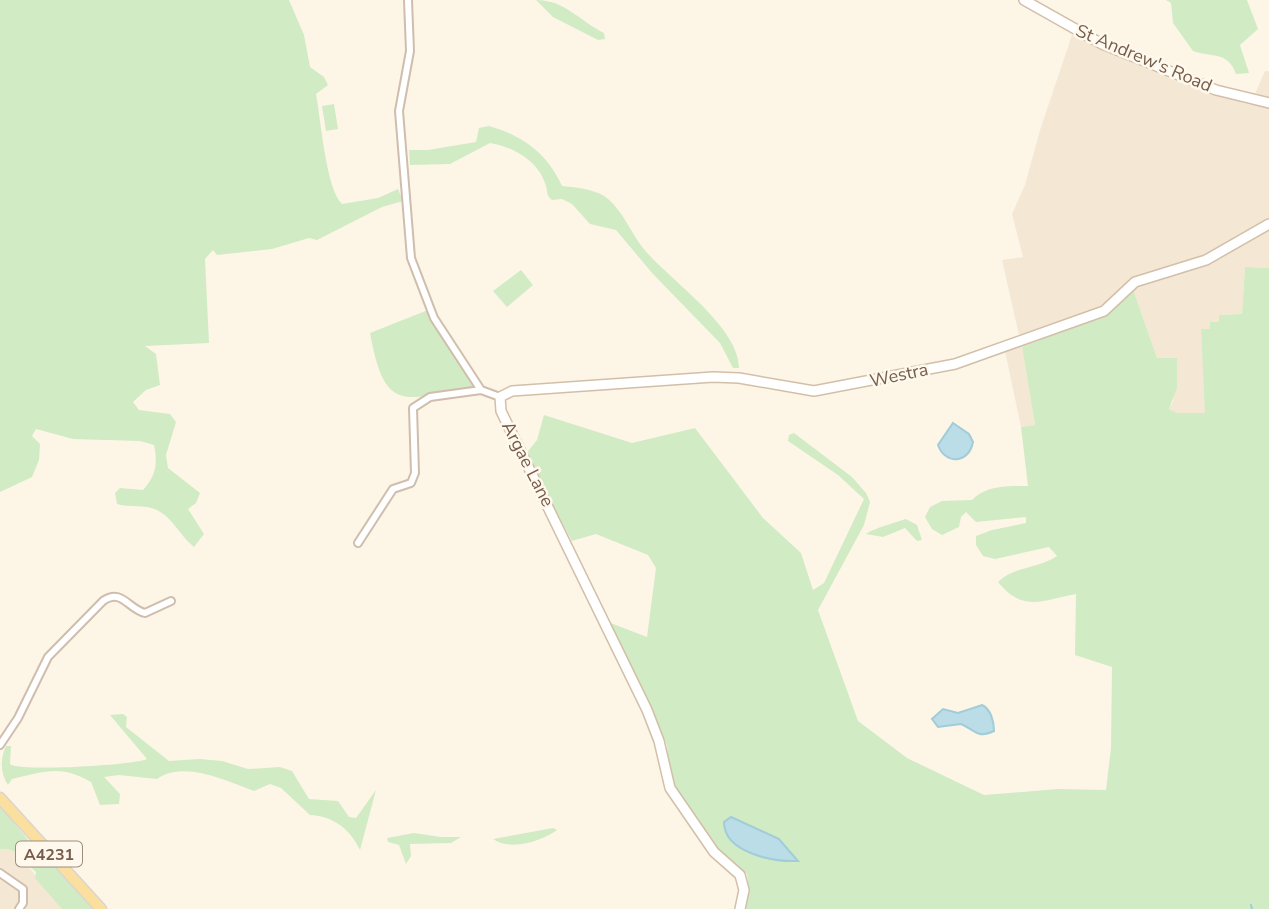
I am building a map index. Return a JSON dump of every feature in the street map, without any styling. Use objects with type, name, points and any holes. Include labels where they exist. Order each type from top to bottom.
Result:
[{"type":"main road","name":"A4231","points":[[0,798],[101,909]]},
{"type":"street","points":[[358,543],[393,489],[411,483],[415,473],[413,408],[430,397],[481,390],[434,318],[411,258],[399,111],[410,51],[408,0]]},
{"type":"street","name":"St Andrew's Road","points":[[1024,0],[1102,44],[1216,89],[1269,103]]},
{"type":"street","name":"Westra","points":[[500,397],[512,391],[713,377],[739,378],[814,391],[955,364],[1104,312],[1135,282],[1206,260],[1269,224]]},
{"type":"street","name":"Argae Lane","points":[[481,390],[500,397],[501,411],[647,710],[659,741],[670,788],[714,852],[743,881],[740,909]]},
{"type":"street","points":[[1,743],[48,657],[103,601],[110,597],[122,597],[145,613],[171,601]]},
{"type":"street","points":[[0,873],[23,889],[24,907]]},
{"type":"shaded area","points":[[1072,35],[1199,89],[1250,105],[1265,71],[1269,71],[1269,268],[1245,267],[1242,314],[1219,315],[1219,322],[1210,329],[1201,329],[1206,414],[1177,413],[1169,409],[1173,402],[1177,358],[1157,358],[1133,289],[1107,315],[1022,347],[1035,425],[1021,427],[1005,351],[1021,344],[1002,260],[1023,257],[1012,214],[1025,185],[1040,130]]},
{"type":"shaded area","points":[[7,845],[20,856],[63,909],[0,909],[0,847]]},
{"type":"green space","points":[[0,0],[289,0],[304,35],[310,67],[324,77],[328,85],[316,94],[328,170],[336,196],[342,204],[378,198],[398,189],[403,201],[382,207],[317,240],[309,238],[272,249],[217,255],[213,250],[205,259],[209,343],[145,346],[156,354],[160,385],[146,390],[133,402],[139,410],[170,414],[176,422],[166,455],[168,468],[200,493],[196,503],[188,509],[204,534],[194,547],[168,518],[157,510],[117,504],[115,493],[120,488],[143,490],[153,474],[156,463],[154,445],[140,441],[73,439],[36,429],[32,436],[40,444],[39,460],[32,477],[0,492]]},
{"type":"green space","points":[[536,0],[563,7],[604,33],[605,39],[598,40],[553,17]]},
{"type":"green space","points":[[1166,0],[1247,0],[1258,29],[1240,45],[1249,73],[1236,74],[1224,58],[1193,51],[1173,23],[1171,3]]},
{"type":"green space","points":[[334,104],[338,129],[326,131],[322,106]]},
{"type":"green space","points":[[489,126],[513,135],[533,147],[549,164],[562,186],[594,192],[610,201],[621,213],[643,248],[728,336],[736,352],[739,368],[733,368],[720,343],[653,274],[616,230],[590,224],[572,204],[562,199],[552,200],[538,169],[516,152],[490,143],[450,164],[410,165],[409,150],[428,150],[476,142],[479,128]]},
{"type":"green space","points":[[1245,267],[1269,268],[1269,909],[746,909],[749,890],[747,874],[716,849],[671,787],[667,746],[608,622],[647,637],[656,568],[648,555],[596,534],[572,541],[525,455],[537,440],[544,415],[632,443],[695,428],[763,518],[801,553],[813,590],[824,583],[864,499],[838,475],[788,441],[789,435],[794,433],[852,477],[870,502],[864,525],[818,610],[858,721],[907,758],[984,795],[1058,789],[1106,790],[1111,748],[1112,667],[1075,655],[1076,594],[1043,601],[1025,601],[1007,592],[998,582],[1011,573],[1057,556],[1049,547],[995,559],[983,556],[976,545],[976,536],[1026,523],[1026,517],[976,522],[966,512],[961,517],[959,527],[942,535],[932,529],[925,517],[930,507],[942,501],[972,500],[991,489],[1028,486],[1021,427],[1035,425],[1022,347],[1107,315],[1133,289],[1157,358],[1177,358],[1177,388],[1169,409],[1177,413],[1205,413],[1201,329],[1210,329],[1210,322],[1219,322],[1219,315],[1242,314]]},
{"type":"green space","points":[[521,270],[533,285],[507,307],[493,291]]},
{"type":"green space","points":[[428,310],[474,388],[414,397],[401,395],[391,389],[383,378],[370,333]]},
{"type":"green space","points":[[906,519],[917,525],[922,540],[917,541],[905,528],[883,537],[866,534],[879,528]]},
{"type":"green space","points":[[123,714],[127,717],[126,727],[169,761],[222,761],[248,769],[280,767],[292,771],[309,799],[338,801],[349,817],[356,818],[376,790],[360,850],[340,825],[326,818],[310,815],[281,788],[270,784],[254,791],[192,772],[180,771],[157,779],[119,775],[104,777],[120,794],[119,804],[100,805],[91,782],[61,771],[12,779],[8,785],[2,766],[6,746],[11,746],[10,764],[18,766],[77,767],[147,759],[110,715]]},
{"type":"green space","points":[[0,806],[29,841],[94,909],[62,909],[35,878],[36,872],[24,862],[22,855],[9,849],[0,849]]},
{"type":"green space","points":[[553,828],[557,830],[525,844],[500,843],[493,839]]},
{"type":"green space","points":[[414,833],[461,837],[451,843],[410,844],[411,856],[406,864],[399,845],[388,842],[387,838]]},
{"type":"water","points":[[953,423],[969,434],[973,442],[967,455],[957,459],[946,456],[938,445]]},
{"type":"water","points":[[982,705],[990,713],[994,731],[976,733],[961,724],[938,727],[932,719],[943,709],[958,713]]},
{"type":"water","points":[[731,817],[779,839],[798,861],[776,860],[752,854],[741,848],[726,833],[724,822]]},
{"type":"waterway","points":[[1251,905],[1252,909]]}]
